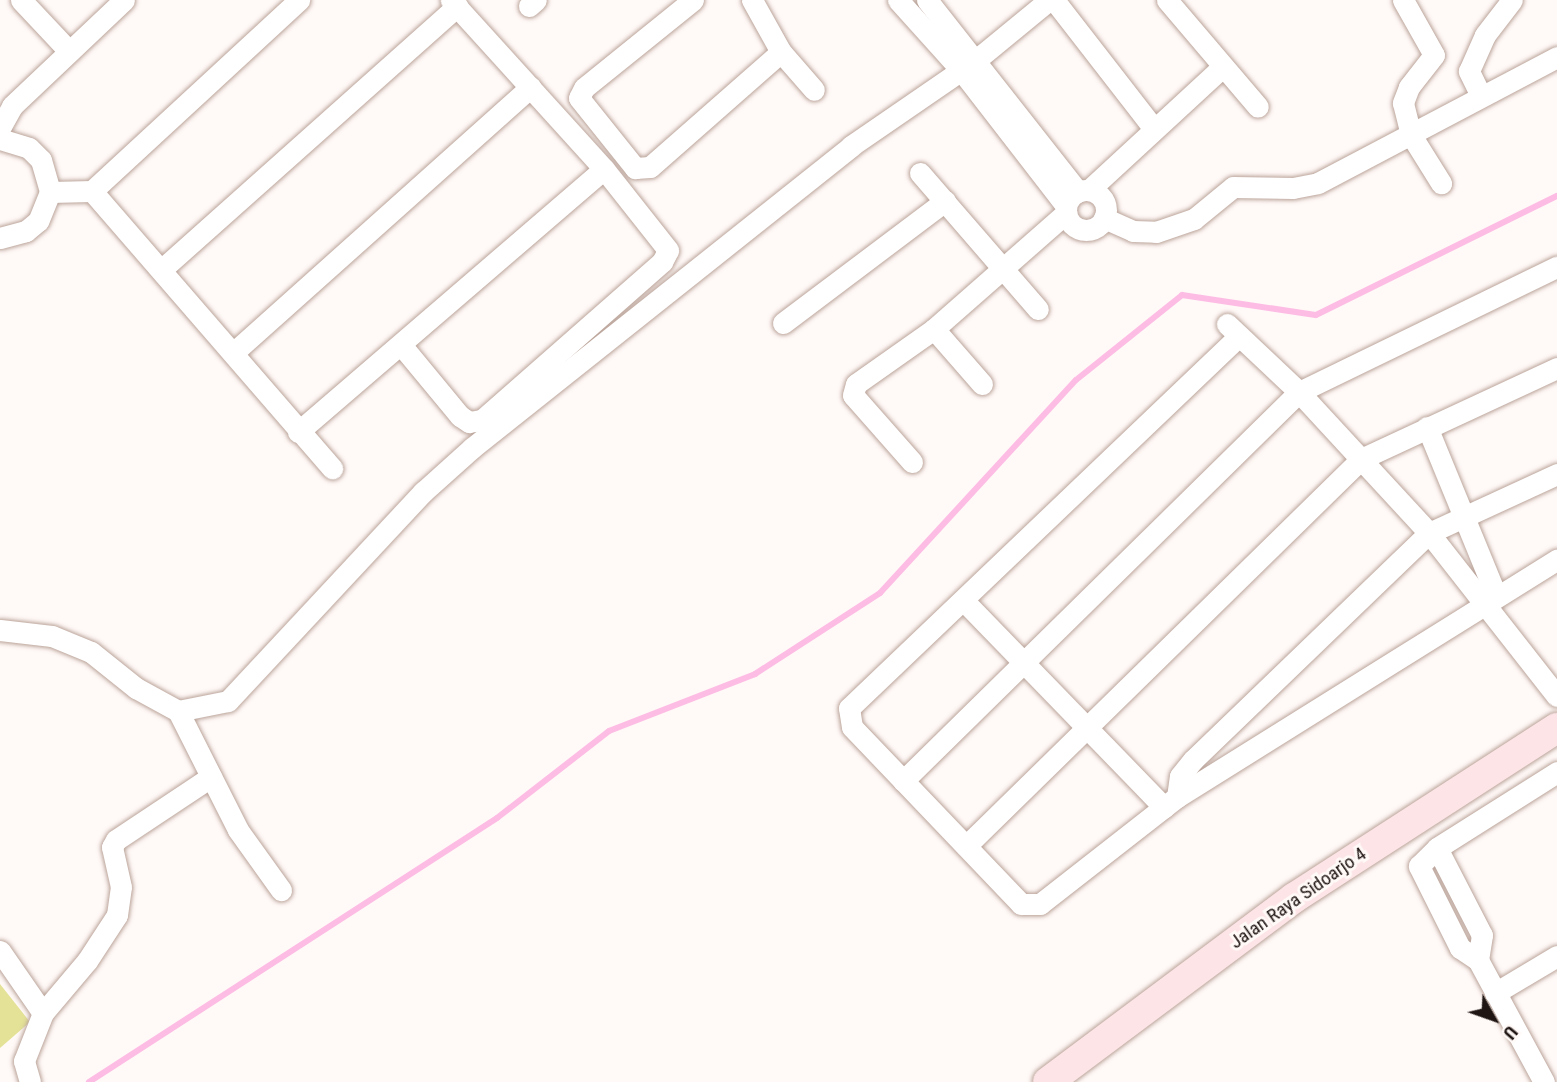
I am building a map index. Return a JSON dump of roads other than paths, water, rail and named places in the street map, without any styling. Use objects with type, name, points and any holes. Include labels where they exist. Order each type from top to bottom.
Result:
[{"type":"street","points":[[21,0],[68,50]]},
{"type":"street","points":[[0,128],[12,106],[68,50],[124,0]]},
{"type":"street","points":[[50,192],[92,191],[299,0]]},
{"type":"street","points":[[693,0],[584,88],[579,98],[635,168],[650,167],[781,52]]},
{"type":"street","points":[[752,0],[781,52],[814,90]]},
{"type":"street","points":[[898,0],[969,65]]},
{"type":"street","points":[[927,0],[969,65],[1075,200],[1104,201],[1104,218],[1100,225],[1083,230],[1069,221],[1075,200]]},
{"type":"street","points":[[178,711],[228,701],[424,492],[704,262],[851,146],[969,65],[1051,0],[1154,129]]},
{"type":"street","points":[[1167,0],[1221,68],[1258,107]]},
{"type":"street","points":[[1403,0],[1434,55],[1405,96],[1411,135],[1441,183]]},
{"type":"street","points":[[1491,92],[1484,62],[1475,58],[1485,35],[1512,0]]},
{"type":"street","points":[[161,270],[454,3],[604,169],[662,239],[668,250],[662,262],[482,420],[469,422],[460,416],[402,346]]},
{"type":"street","points":[[1104,218],[1133,231],[1177,227],[1233,187],[1293,188],[1318,183],[1557,57]]},
{"type":"street","points":[[912,462],[853,395],[853,389],[934,329],[1221,68]]},
{"type":"street","points":[[233,353],[531,87]]},
{"type":"street","points":[[0,139],[29,148],[41,160],[50,192],[38,221],[26,231],[0,238]]},
{"type":"street","points":[[298,432],[402,346],[604,169]]},
{"type":"street","points":[[920,173],[1038,309]]},
{"type":"street","points":[[92,191],[298,432],[332,468]]},
{"type":"street","points":[[783,323],[945,201]]},
{"type":"street","points":[[903,781],[1299,392],[1557,267]]},
{"type":"street","points":[[934,329],[982,384]]},
{"type":"street","points":[[1557,560],[1492,598],[1170,802],[1040,904],[1021,904],[852,727],[849,708],[965,602],[1233,330],[1299,392],[1492,598],[1557,696]]},
{"type":"street","points":[[966,846],[1361,459],[1557,368]]},
{"type":"street","points":[[1427,428],[1464,516],[1492,598]]},
{"type":"street","points":[[1170,802],[1180,776],[1193,760],[1429,533],[1557,474]]},
{"type":"street","points":[[965,602],[1023,666],[1088,729],[1170,802]]},
{"type":"street","points":[[0,629],[52,636],[92,652],[136,688],[178,711],[238,830],[281,890]]},
{"type":"street","name":"Jalan Raya Sidoarjo 4","points":[[1048,1082],[1294,898],[1557,728]]},
{"type":"street","points":[[1544,1082],[1478,960],[1460,948],[1420,869],[1422,859],[1437,848],[1557,772]]},
{"type":"street","points":[[29,1079],[24,1061],[43,1013],[87,961],[117,915],[121,887],[112,848],[116,840],[211,777]]},
{"type":"street","points":[[1484,777],[1500,808]]},
{"type":"street","points":[[0,951],[43,1013]]},
{"type":"street","points":[[1495,993],[1557,956]]},
{"type":"waterway","points":[[89,1082],[497,818],[609,731],[755,674],[880,593],[1076,380],[1182,295],[1316,315],[1557,196]]}]
